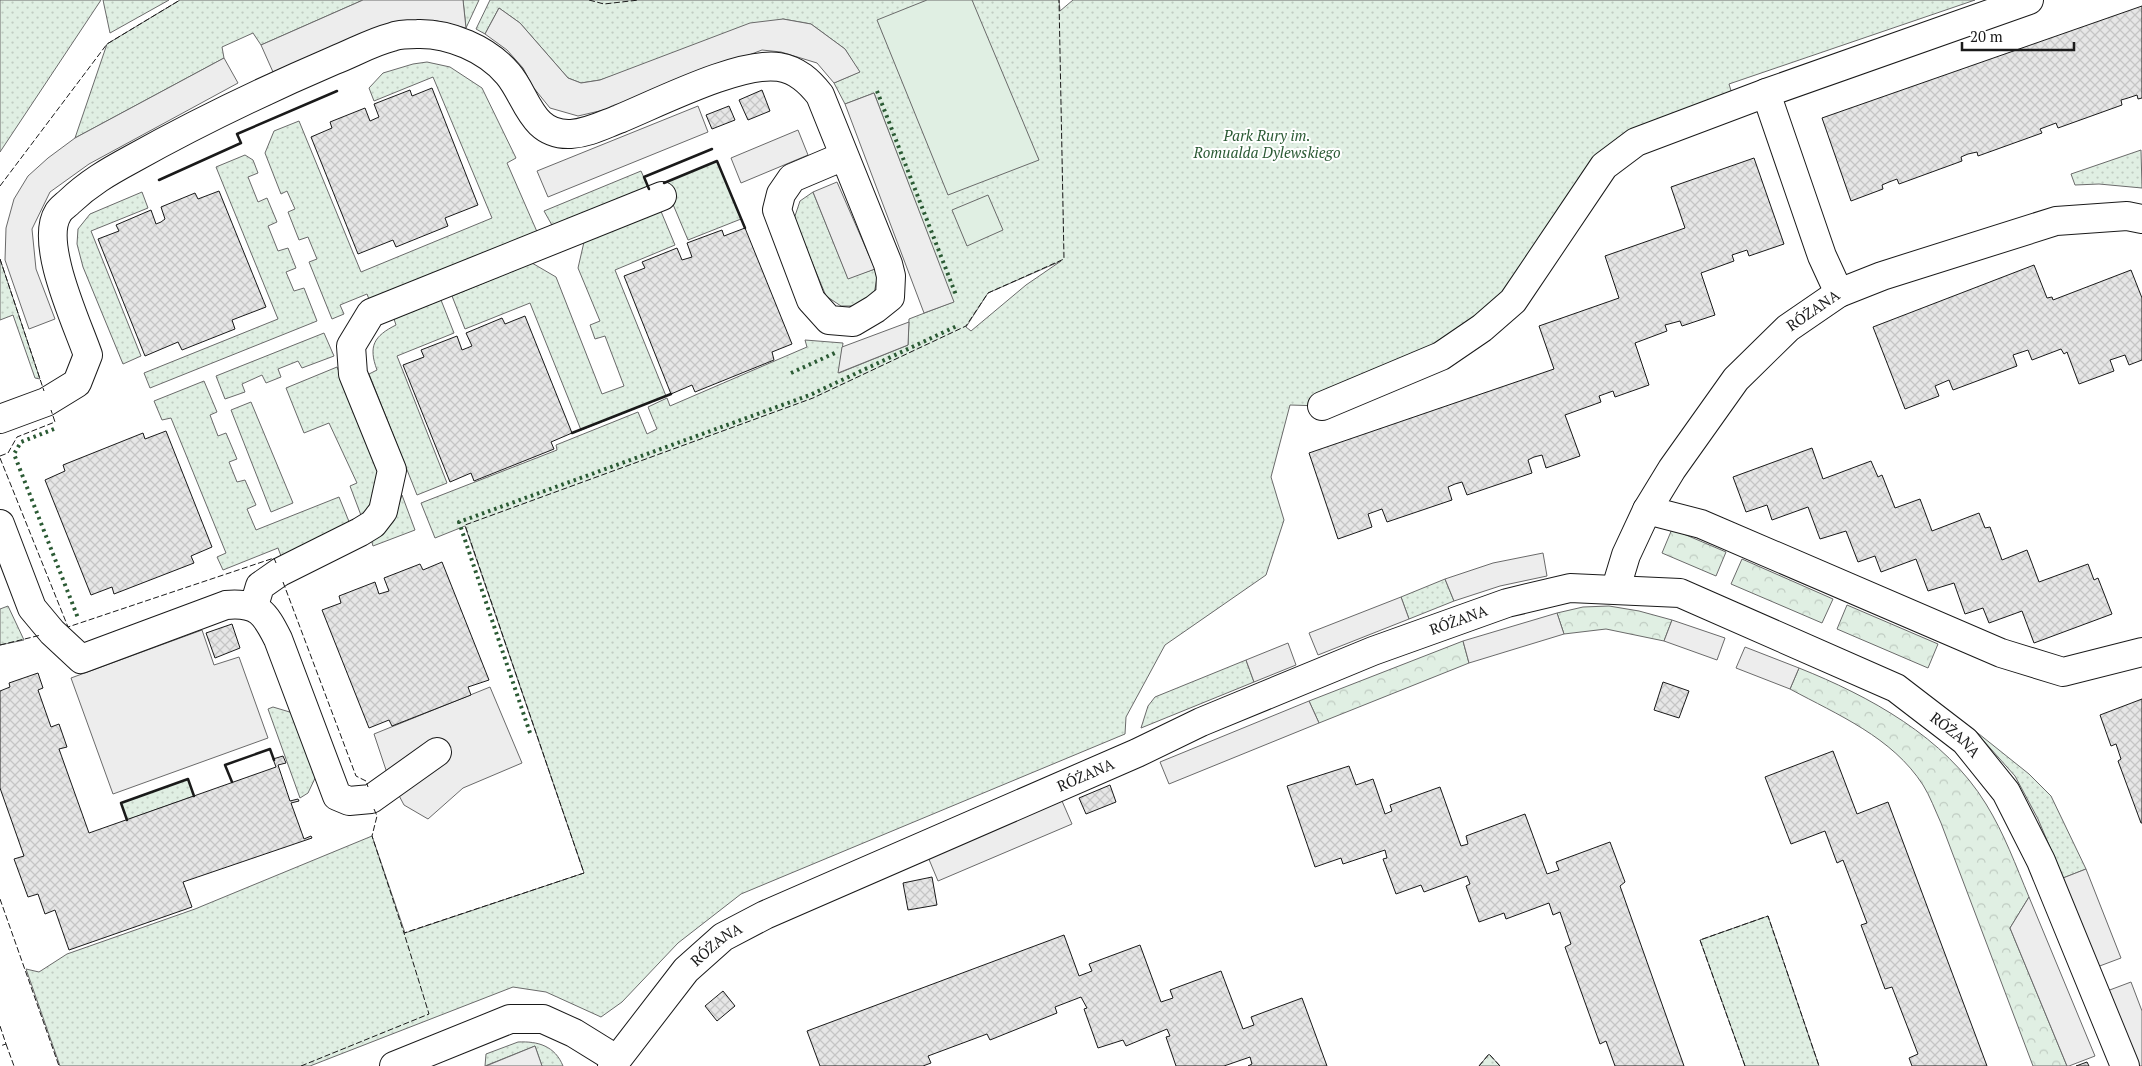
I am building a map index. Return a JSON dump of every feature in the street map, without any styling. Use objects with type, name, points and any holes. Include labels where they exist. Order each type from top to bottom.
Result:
[{"type":"street","points":[[1322,406],[1441,356],[1482,328],[1513,301],[1604,166],[1636,142],[1766,93],[2030,0]]},
{"type":"street","points":[[0,419],[46,402],[77,384],[88,355],[53,256],[53,235],[57,213],[88,183],[156,145],[265,90],[392,36],[439,34],[491,57],[510,76],[524,105],[534,118],[548,129],[566,134],[594,128],[733,73],[760,66],[780,67],[803,77],[820,95],[888,264],[891,276],[890,297],[875,309],[853,322],[829,320],[811,300],[777,210],[781,194],[792,178],[844,156]]},
{"type":"street","points":[[1766,93],[1822,256],[1839,293]]},
{"type":"street","points":[[254,606],[260,586],[280,572],[360,532],[372,524],[383,511],[392,470],[353,374],[352,365],[351,346],[371,313],[662,196]]},
{"type":"street","name":"RÓŻANA","points":[[1616,588],[1626,555],[1647,510],[1672,470],[1736,379],[1788,328],[1839,293],[1882,276],[2056,221],[2126,216],[2142,219]]},
{"type":"street","points":[[1647,510],[1701,524],[2001,653],[2063,672],[2142,652]]},
{"type":"street","points":[[0,524],[32,608],[52,632],[81,659],[226,605],[241,604],[254,606],[269,621],[278,639],[338,796],[349,801],[371,798],[436,752]]},
{"type":"street","name":"RÓŻANA","points":[[614,1062],[686,970],[723,937],[765,915],[1138,753],[1201,722],[1373,651],[1507,603],[1570,588],[1616,588],[1680,593],[1896,688],[1965,741],[2006,792],[2036,853],[2125,1066]]},
{"type":"street","points":[[394,1066],[510,1019],[543,1019],[574,1033],[614,1062]]},
{"type":"green space","points":[[0,0],[101,0],[0,152]]},
{"type":"green space","points":[[103,0],[169,0],[110,33]]},
{"type":"green space","points":[[180,0],[363,0],[261,45],[253,33],[222,47],[224,58],[75,138],[107,44]]},
{"type":"green space","points":[[463,0],[479,0],[466,28]]},
{"type":"green space","name":"Park Rury im. Romualda Dylewskiego","points":[[490,0],[1059,0],[1060,11],[1073,0],[1975,0],[1729,84],[1735,104],[1636,142],[1513,301],[1322,406],[1290,405],[1271,477],[1284,520],[1266,575],[1165,645],[1126,717],[1125,734],[741,894],[678,943],[622,1002],[601,1017],[546,992],[513,987],[310,1066],[60,1066],[26,969],[39,972],[67,954],[195,909],[372,836],[405,933],[584,873],[465,526],[435,538],[421,503],[557,450],[556,445],[638,412],[647,434],[657,429],[648,407],[667,398],[670,406],[807,347],[805,340],[843,343],[839,373],[908,345],[909,319],[953,302],[874,93],[845,104],[834,83],[859,72],[845,49],[811,24],[783,19],[600,80],[581,83],[568,78],[520,23],[499,8],[485,34],[476,29]],"holes":[[[1061,261],[1026,285],[971,331],[966,327],[988,293]]]},
{"type":"green space","points":[[927,0],[972,0],[1039,160],[948,195],[877,20]]},
{"type":"green space","points":[[427,62],[450,67],[482,88],[516,158],[507,163],[538,234],[370,302],[367,294],[340,305],[344,314],[332,319],[309,262],[317,259],[308,237],[299,240],[288,212],[295,209],[287,191],[281,194],[265,153],[274,131],[299,121],[361,272],[492,218],[433,77],[374,101],[369,88],[383,73]]},
{"type":"green space","points":[[2141,150],[2142,188],[2099,184],[2075,185],[2071,174]]},
{"type":"green space","points":[[245,155],[253,160],[258,173],[248,177],[258,202],[267,198],[277,222],[268,226],[278,251],[288,248],[296,268],[286,272],[294,291],[304,288],[317,321],[150,388],[144,373],[278,319],[216,167]]},
{"type":"green space","points":[[717,161],[741,219],[688,240],[664,183]]},
{"type":"green space","points":[[641,171],[649,189],[553,227],[544,211]]},
{"type":"green space","points":[[142,192],[148,208],[91,231],[141,356],[123,364],[83,267],[77,244],[78,229],[90,214]]},
{"type":"green space","points":[[813,192],[848,278],[875,269],[877,278],[874,294],[858,306],[841,306],[826,296],[794,219],[800,201]]},
{"type":"green space","points":[[988,195],[1003,230],[967,246],[952,210]]},
{"type":"green space","points":[[660,209],[675,245],[615,270],[666,396],[581,430],[530,303],[465,329],[452,296],[532,263],[556,277],[602,394],[624,386],[605,336],[595,339],[590,325],[600,321],[578,268],[584,242]]},
{"type":"green space","points":[[0,259],[40,379],[35,378],[13,315],[0,320]]},
{"type":"green space","points":[[441,300],[454,333],[397,356],[447,483],[417,495],[369,374],[377,370],[373,354],[375,343],[382,333],[396,325],[394,319]]},
{"type":"green space","points":[[324,333],[334,356],[302,368],[298,361],[278,369],[281,377],[266,383],[262,375],[242,384],[245,392],[225,399],[216,376]]},
{"type":"green space","points":[[337,367],[382,474],[370,509],[362,518],[350,486],[357,483],[329,423],[304,433],[286,388]]},
{"type":"green space","points":[[204,381],[217,412],[210,415],[218,436],[226,433],[237,459],[229,462],[237,482],[245,480],[256,505],[247,509],[256,530],[339,497],[350,524],[281,556],[278,548],[223,570],[217,557],[226,553],[171,418],[162,420],[154,401]]},
{"type":"green space","points":[[251,402],[293,503],[271,512],[231,410]]},
{"type":"green space","points":[[402,495],[415,530],[373,546],[371,539],[398,507]]},
{"type":"green space","points":[[1672,529],[1726,552],[1716,576],[1662,553]]},
{"type":"green space","points":[[1742,559],[1833,599],[1822,623],[1731,584]]},
{"type":"green space","points":[[1445,579],[1454,601],[1409,619],[1401,597]]},
{"type":"green space","points":[[1847,605],[1938,644],[1928,668],[1837,629]]},
{"type":"green space","points":[[8,606],[24,640],[0,645],[0,609]]},
{"type":"green space","points":[[1609,606],[1639,611],[1672,620],[1664,641],[1606,629],[1564,634],[1557,613],[1583,607]]},
{"type":"green space","points":[[1463,641],[1469,663],[1319,723],[1309,701]]},
{"type":"green space","points":[[1246,660],[1254,682],[1141,728],[1148,706],[1155,697]]},
{"type":"green space","points":[[1799,668],[1852,692],[1903,721],[1949,758],[1969,780],[1986,804],[2004,838],[2029,897],[2010,928],[2067,1066],[2033,1066],[1941,823],[1923,785],[1896,753],[1880,740],[1845,718],[1790,689]]},
{"type":"green space","points":[[273,707],[293,713],[317,774],[308,793],[300,798],[268,709]]},
{"type":"green space","points":[[1974,730],[2029,774],[2051,796],[2086,869],[2063,878],[2038,819],[2015,776]]},
{"type":"green space","points":[[188,779],[194,796],[127,820],[121,803]]},
{"type":"green space","points":[[1768,916],[1819,1066],[1745,1066],[1700,940]]},
{"type":"green space","points":[[518,1042],[539,1044],[551,1049],[560,1059],[563,1066],[542,1066],[535,1046],[485,1066],[486,1054]]},
{"type":"green space","points":[[1489,1054],[1500,1066],[1479,1066]]},
{"type":"shaded area","points":[[363,0],[463,0],[466,28],[437,21],[397,22],[370,30],[273,72],[261,45]]},
{"type":"shaded area","points":[[499,8],[520,23],[568,78],[581,83],[600,80],[750,23],[783,19],[811,24],[845,49],[860,72],[834,83],[817,63],[781,52],[762,50],[608,109],[578,116],[550,108],[533,87],[523,68],[507,50],[485,34]]},
{"type":"shaded area","points":[[224,58],[238,83],[89,164],[50,192],[32,229],[36,269],[55,319],[29,329],[5,260],[6,228],[14,199],[28,176],[75,138]]},
{"type":"shaded area","points":[[874,93],[954,302],[924,313],[845,104]]},
{"type":"shaded area","points":[[698,106],[708,132],[548,197],[537,171]]},
{"type":"shaded area","points":[[798,130],[808,155],[741,183],[731,158]]},
{"type":"shaded area","points":[[837,182],[875,269],[848,279],[813,192]]},
{"type":"shaded area","points":[[909,322],[908,345],[838,373],[842,347]]},
{"type":"shaded area","points":[[1543,553],[1547,576],[1500,586],[1454,601],[1445,579],[1493,563]]},
{"type":"shaded area","points":[[1401,597],[1409,619],[1318,655],[1309,633]]},
{"type":"shaded area","points":[[1557,613],[1564,634],[1469,663],[1463,641]]},
{"type":"shaded area","points":[[1672,620],[1725,638],[1717,660],[1664,641]]},
{"type":"shaded area","points":[[202,630],[214,665],[239,657],[268,738],[113,794],[71,678]]},
{"type":"shaded area","points":[[1288,643],[1296,665],[1254,682],[1246,660]]},
{"type":"shaded area","points":[[1745,647],[1799,668],[1790,689],[1736,668]]},
{"type":"shaded area","points":[[490,687],[522,763],[463,788],[428,819],[404,805],[387,773],[374,734]]},
{"type":"shaded area","points":[[1309,701],[1319,723],[1169,784],[1160,762]]},
{"type":"shaded area","points":[[1062,801],[1072,824],[938,881],[928,857]]},
{"type":"shaded area","points":[[2086,869],[2121,958],[2097,967],[2063,878]]},
{"type":"shaded area","points":[[2029,897],[2095,1056],[2069,1066],[2067,1066],[2010,928]]},
{"type":"shaded area","points":[[2131,982],[2142,1011],[2142,1066],[2137,1066],[2107,991]]},
{"type":"shaded area","points":[[535,1046],[542,1066],[486,1066]]},
{"type":"building","points":[[2142,6],[2142,98],[2138,99],[2137,95],[2121,100],[2122,105],[2058,128],[2056,123],[2040,129],[2042,133],[1978,156],[1977,152],[1968,154],[1961,157],[1962,161],[1899,184],[1897,179],[1882,185],[1883,189],[1851,201],[1822,118]]},
{"type":"building","points":[[432,88],[478,205],[445,218],[448,226],[396,247],[393,240],[358,254],[311,137],[332,128],[330,122],[365,108],[370,121],[379,117],[374,104],[410,90],[412,96]]},
{"type":"building","points":[[762,90],[770,111],[748,120],[739,100]]},
{"type":"building","points":[[729,106],[735,120],[712,129],[706,115]]},
{"type":"building","points":[[1754,158],[1784,244],[1749,256],[1747,250],[1732,255],[1734,261],[1701,273],[1715,315],[1682,326],[1680,321],[1665,325],[1667,331],[1635,343],[1649,385],[1615,397],[1613,391],[1599,396],[1601,402],[1565,415],[1580,456],[1546,468],[1542,455],[1534,457],[1528,460],[1532,473],[1467,495],[1462,482],[1455,484],[1448,487],[1452,500],[1387,522],[1382,509],[1368,514],[1372,527],[1338,539],[1309,453],[1554,369],[1539,326],[1619,298],[1605,256],[1685,228],[1671,187]]},
{"type":"building","points":[[219,191],[266,307],[232,320],[235,329],[182,350],[178,342],[145,356],[98,239],[119,231],[116,225],[151,210],[156,224],[165,219],[161,207],[195,193],[198,199]]},
{"type":"building","points":[[745,228],[792,344],[772,352],[774,360],[695,392],[692,385],[671,394],[624,276],[645,268],[642,262],[677,248],[682,260],[692,257],[687,243],[722,230],[724,236]]},
{"type":"building","points":[[2034,265],[2047,298],[2052,297],[2053,300],[2131,270],[2142,298],[2142,360],[2129,365],[2125,355],[2110,360],[2114,371],[2079,384],[2067,352],[2064,354],[2061,349],[2032,360],[2028,350],[2013,355],[2017,366],[1953,390],[1949,380],[1935,386],[1939,396],[1905,409],[1873,327]]},
{"type":"building","points":[[525,316],[572,433],[551,442],[554,449],[474,481],[471,473],[450,482],[403,365],[424,357],[421,350],[457,336],[462,350],[472,346],[466,333],[502,318],[505,324]]},
{"type":"building","points":[[166,431],[212,547],[191,556],[194,563],[114,594],[112,587],[91,595],[45,480],[65,471],[63,465],[143,433],[145,439]]},
{"type":"building","points":[[1812,448],[1823,479],[1871,461],[1878,477],[1882,475],[1895,508],[1920,499],[1932,531],[1979,513],[1985,528],[1990,527],[2002,560],[2027,550],[2039,582],[2088,564],[2094,580],[2098,578],[2112,614],[2034,643],[2022,611],[1989,623],[1983,608],[1965,614],[1954,583],[1928,591],[1916,559],[1881,572],[1875,556],[1858,562],[1846,531],[1820,539],[1808,507],[1772,520],[1767,505],[1746,512],[1733,477]]},
{"type":"building","points":[[442,562],[489,680],[468,687],[471,695],[392,726],[389,720],[369,728],[322,610],[341,603],[339,596],[375,582],[379,594],[389,591],[384,578],[420,564],[423,570]]},
{"type":"building","points":[[232,624],[240,648],[215,658],[206,633]]},
{"type":"building","points":[[38,673],[43,688],[38,690],[51,727],[59,724],[67,747],[59,749],[89,833],[276,767],[273,759],[283,756],[286,763],[278,765],[290,801],[298,799],[299,801],[291,803],[304,839],[311,836],[312,838],[183,882],[192,907],[69,950],[55,910],[45,914],[38,894],[28,897],[14,859],[24,856],[0,788],[0,691],[10,687],[9,683]]},
{"type":"building","points":[[1663,682],[1689,691],[1679,718],[1654,710]]},
{"type":"building","points":[[2142,699],[2141,823],[2118,761],[2121,759],[2116,744],[2111,746],[2100,715]]},
{"type":"building","points":[[1833,751],[1857,814],[1888,802],[1987,1066],[1912,1066],[1909,1058],[1918,1054],[1892,987],[1885,989],[1861,925],[1867,923],[1843,860],[1837,863],[1825,831],[1791,844],[1765,777]]},
{"type":"building","points":[[1349,766],[1356,785],[1373,779],[1385,814],[1392,811],[1390,805],[1440,787],[1461,846],[1468,844],[1466,836],[1525,814],[1547,874],[1559,870],[1556,862],[1610,842],[1625,882],[1620,886],[1684,1066],[1615,1066],[1606,1041],[1600,1044],[1565,947],[1571,944],[1560,912],[1553,915],[1549,903],[1506,919],[1504,913],[1479,922],[1466,886],[1470,884],[1467,876],[1424,892],[1421,885],[1396,894],[1383,859],[1387,858],[1385,850],[1343,864],[1341,858],[1315,867],[1287,786]]},
{"type":"building","points":[[1110,785],[1116,802],[1086,814],[1079,798]]},
{"type":"building","points":[[932,877],[937,905],[908,910],[903,883]]},
{"type":"building","points":[[1064,935],[1079,976],[1092,971],[1089,964],[1140,945],[1161,1002],[1173,998],[1170,990],[1221,971],[1243,1029],[1254,1025],[1251,1017],[1302,998],[1327,1066],[1248,1066],[1252,1064],[1250,1057],[1224,1066],[1176,1066],[1166,1037],[1170,1036],[1167,1029],[1126,1046],[1123,1040],[1098,1048],[1084,1009],[1087,1008],[1081,997],[1055,1007],[1057,1013],[990,1040],[987,1034],[928,1056],[931,1063],[923,1066],[820,1066],[807,1031]]},
{"type":"building","points":[[723,991],[735,1006],[717,1021],[705,1006]]},
{"type":"building","points":[[2087,1062],[2089,1066],[2076,1066]]},
{"type":"hedge","points":[[877,91],[956,295]]},
{"type":"hedge","points":[[530,733],[459,522],[810,395],[959,325]]},
{"type":"hedge","points":[[791,373],[837,352]]},
{"type":"hedge","points":[[54,429],[21,442],[14,454],[78,618]]},
{"type":"fence","points":[[0,186],[107,44],[180,0]]},
{"type":"fence","points":[[589,0],[604,4],[639,0]]},
{"type":"fence","points":[[374,809],[377,816],[372,836],[404,933],[584,873],[465,525],[813,398],[966,326],[988,293],[1064,259],[1059,0]]},
{"type":"fence","points":[[0,259],[44,391]]},
{"type":"fence","points":[[0,456],[8,453],[17,437],[55,422],[51,410]]},
{"type":"fence","points":[[0,458],[68,627],[274,558],[276,563]]},
{"type":"fence","points":[[283,582],[356,776],[366,781],[368,787]]},
{"type":"fence","points":[[0,645],[41,635]]},
{"type":"fence","points":[[0,899],[59,1066]]},
{"type":"fence","points":[[1745,1066],[1700,940],[1768,916],[1819,1066]]},
{"type":"fence","points":[[301,1066],[429,1014],[404,933]]},
{"type":"fence","points":[[0,1026],[6,1044],[0,1046]]},
{"type":"fence","points":[[6,1044],[14,1066]]},
{"type":"fence","points":[[1479,1066],[1489,1054],[1500,1066]]},
{"type":"wall","points":[[159,180],[241,143],[237,134],[337,91]]},
{"type":"wall","points":[[649,189],[644,177],[712,149]]},
{"type":"wall","points":[[664,183],[717,161],[745,228]]},
{"type":"wall","points":[[572,433],[671,394]]},
{"type":"wall","points":[[232,782],[225,765],[270,749],[274,760]]},
{"type":"wall","points":[[127,820],[121,803],[188,779],[194,796]]}]
